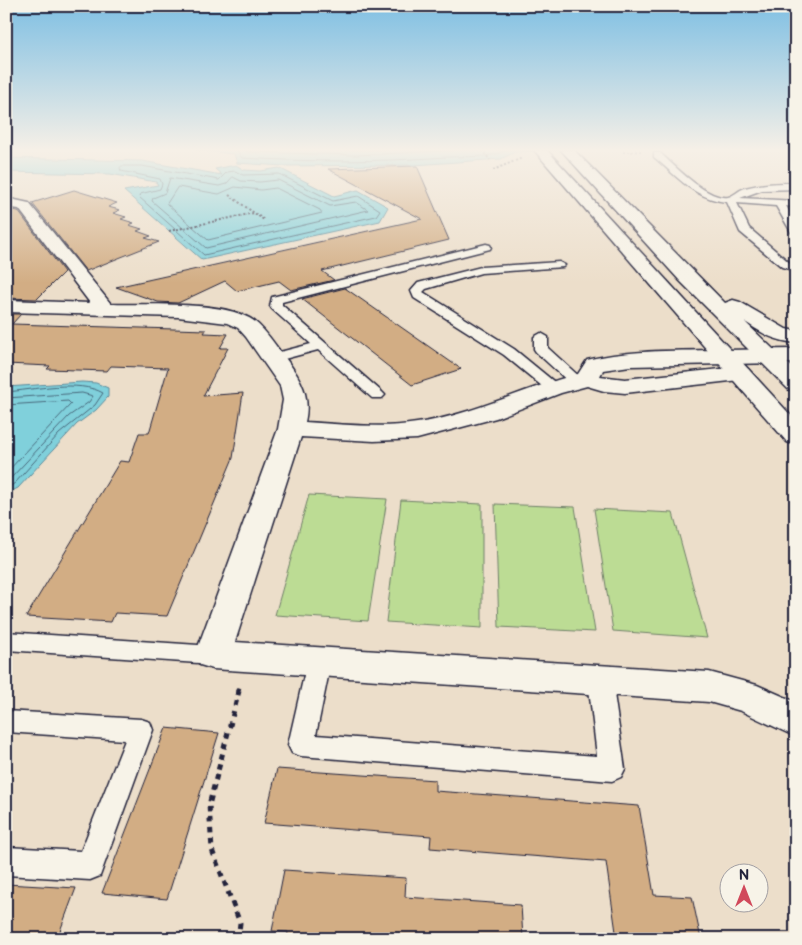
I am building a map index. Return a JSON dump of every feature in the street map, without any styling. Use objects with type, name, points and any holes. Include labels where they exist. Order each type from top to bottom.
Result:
[{"type":"street","points":[[579,194],[796,437]]},
{"type":"street","points":[[608,194],[687,277],[788,368]]},
{"type":"street","points":[[6,202],[24,206],[105,310]]},
{"type":"street","points":[[687,277],[780,335],[796,338]]},
{"type":"street","points":[[6,306],[207,314],[234,318],[250,329],[294,388],[297,408],[292,428],[224,656],[709,686],[740,694],[772,706],[796,721]]},
{"type":"street","points":[[292,428],[374,432],[417,430],[487,413],[553,388],[582,381],[625,386],[733,366],[788,368]]},
{"type":"lane","points":[[704,194],[713,198],[731,200],[796,204]]},
{"type":"lane","points":[[731,200],[737,194]]},
{"type":"lane","points":[[731,200],[744,230],[786,265],[796,268]]},
{"type":"lane","points":[[779,204],[796,232]]},
{"type":"lane","points":[[377,395],[276,306],[276,300],[486,247]]},
{"type":"lane","points":[[553,388],[509,352],[418,295],[417,291],[422,286],[481,270],[559,265]]},
{"type":"lane","points":[[541,337],[541,349],[582,381]]},
{"type":"lane","points":[[273,358],[322,345]]},
{"type":"lane","points":[[6,641],[224,656]]},
{"type":"lane","points":[[319,662],[301,745],[612,769],[600,680]]},
{"type":"lane","points":[[6,721],[141,730],[90,866],[6,861]]},
{"type":"path","points":[[228,195],[264,220]]},
{"type":"path","points":[[168,231],[254,213]]},
{"type":"path","points":[[224,656],[240,684],[209,805],[212,850],[240,923],[238,939]]},
{"type":"green space","points":[[309,495],[387,499],[368,621],[275,615]]},
{"type":"green space","points":[[401,500],[482,504],[482,628],[386,622]]},
{"type":"green space","points":[[495,504],[575,507],[595,632],[499,627]]},
{"type":"green space","points":[[594,509],[673,513],[707,638],[613,631]]},
{"type":"water","points":[[128,194],[330,194],[334,196],[365,194],[388,207],[380,221],[202,260]]},
{"type":"water","points":[[82,382],[96,383],[108,388],[108,397],[96,410],[77,424],[18,488],[6,494],[6,387]]},
{"type":"building","points":[[61,194],[88,194],[117,203],[108,207],[120,210],[113,213],[126,217],[121,219],[134,223],[129,225],[142,229],[137,231],[151,236],[145,238],[159,242],[86,271],[32,203]]},
{"type":"building","points":[[375,194],[429,194],[449,240],[322,271],[334,280],[291,290],[279,281],[237,291],[225,281],[178,303],[158,302],[116,287],[422,219]]},
{"type":"building","points":[[18,211],[64,272],[37,299],[6,298],[6,212]]},
{"type":"building","points":[[345,288],[461,369],[412,385],[302,299]]},
{"type":"building","points":[[6,314],[21,314],[12,324],[206,330],[204,333],[228,334],[220,348],[228,348],[203,396],[243,393],[233,458],[167,616],[115,613],[111,622],[26,617],[120,461],[129,462],[139,433],[149,433],[168,368],[111,366],[107,371],[47,369],[50,366],[6,364]]},
{"type":"building","points":[[166,728],[219,733],[167,899],[102,893]]},
{"type":"building","points":[[277,769],[435,780],[435,791],[639,806],[654,895],[692,897],[701,939],[617,939],[606,862],[430,848],[431,836],[264,823]]},
{"type":"building","points":[[284,870],[406,878],[405,897],[521,905],[523,939],[287,939],[288,932],[272,931]]},
{"type":"building","points":[[6,884],[76,888],[57,939],[6,939]]}]
